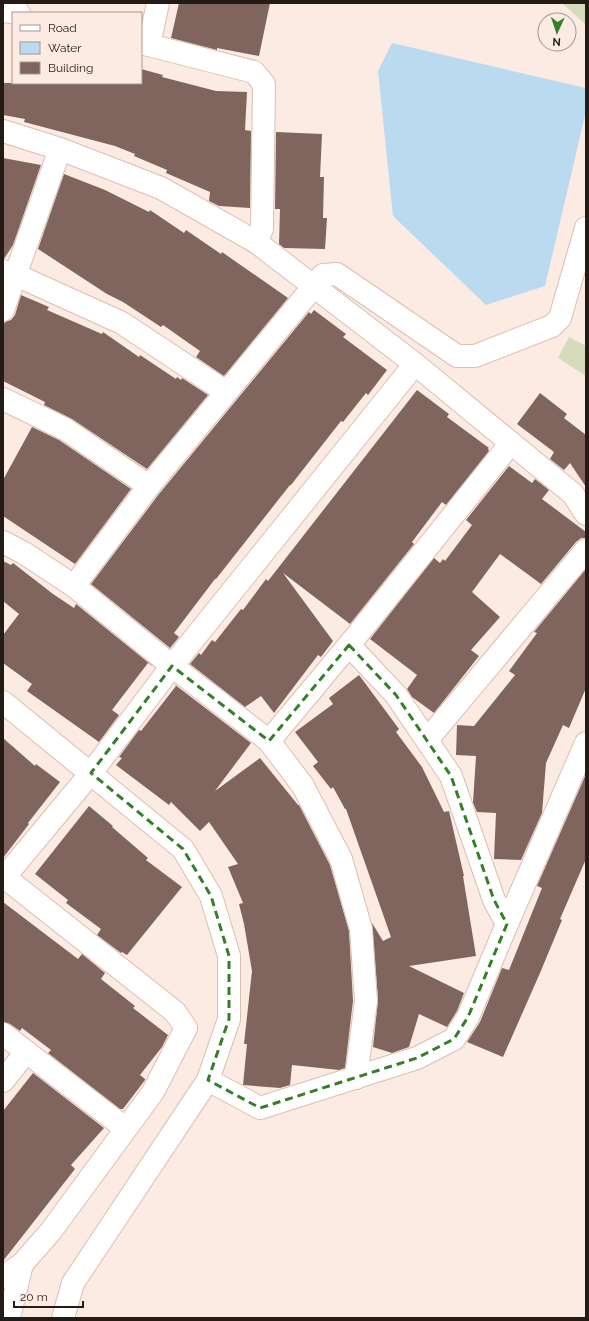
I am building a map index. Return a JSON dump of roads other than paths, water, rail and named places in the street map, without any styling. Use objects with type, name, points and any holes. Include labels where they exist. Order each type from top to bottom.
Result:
[{"type":"street","points":[[158,3],[145,44],[254,72],[264,84],[262,229],[256,242]]},
{"type":"street","points":[[3,131],[60,149],[161,188],[256,242],[415,364],[573,494],[586,514]]},
{"type":"street","points":[[3,310],[9,273],[60,149]]},
{"type":"street","points":[[74,586],[149,486],[323,275],[337,274],[457,356],[474,356],[552,326],[560,318],[586,228]]},
{"type":"street","points":[[9,273],[122,323],[226,392]]},
{"type":"street","points":[[3,1277],[22,1264],[51,1231],[125,1128],[153,1092],[186,1028],[175,1012],[4,877],[92,774],[172,666],[415,364]]},
{"type":"street","points":[[3,399],[66,429],[149,486]]},
{"type":"street","points":[[269,741],[349,645],[511,443]]},
{"type":"street","points":[[3,542],[24,553],[74,586],[172,666],[269,741],[303,786],[341,859],[361,929],[366,1001],[356,1078]]},
{"type":"street","points":[[427,740],[586,550]]},
{"type":"street","points":[[349,645],[396,695],[451,776],[494,900],[507,924]]},
{"type":"street","points":[[3,702],[183,849],[211,896],[229,956],[228,1020],[208,1080],[73,1283],[63,1318]]},
{"type":"street","points":[[208,1080],[260,1108],[417,1058],[454,1039],[468,1017],[586,743]]},
{"type":"street","points":[[3,1034],[125,1128]]},
{"type":"street","points":[[3,1081],[26,1052]]},
{"type":"street","points":[[9,1318],[22,1264]]},
{"type":"water","points":[[392,43],[586,88],[586,111],[545,286],[486,305],[393,216],[378,71]]}]
